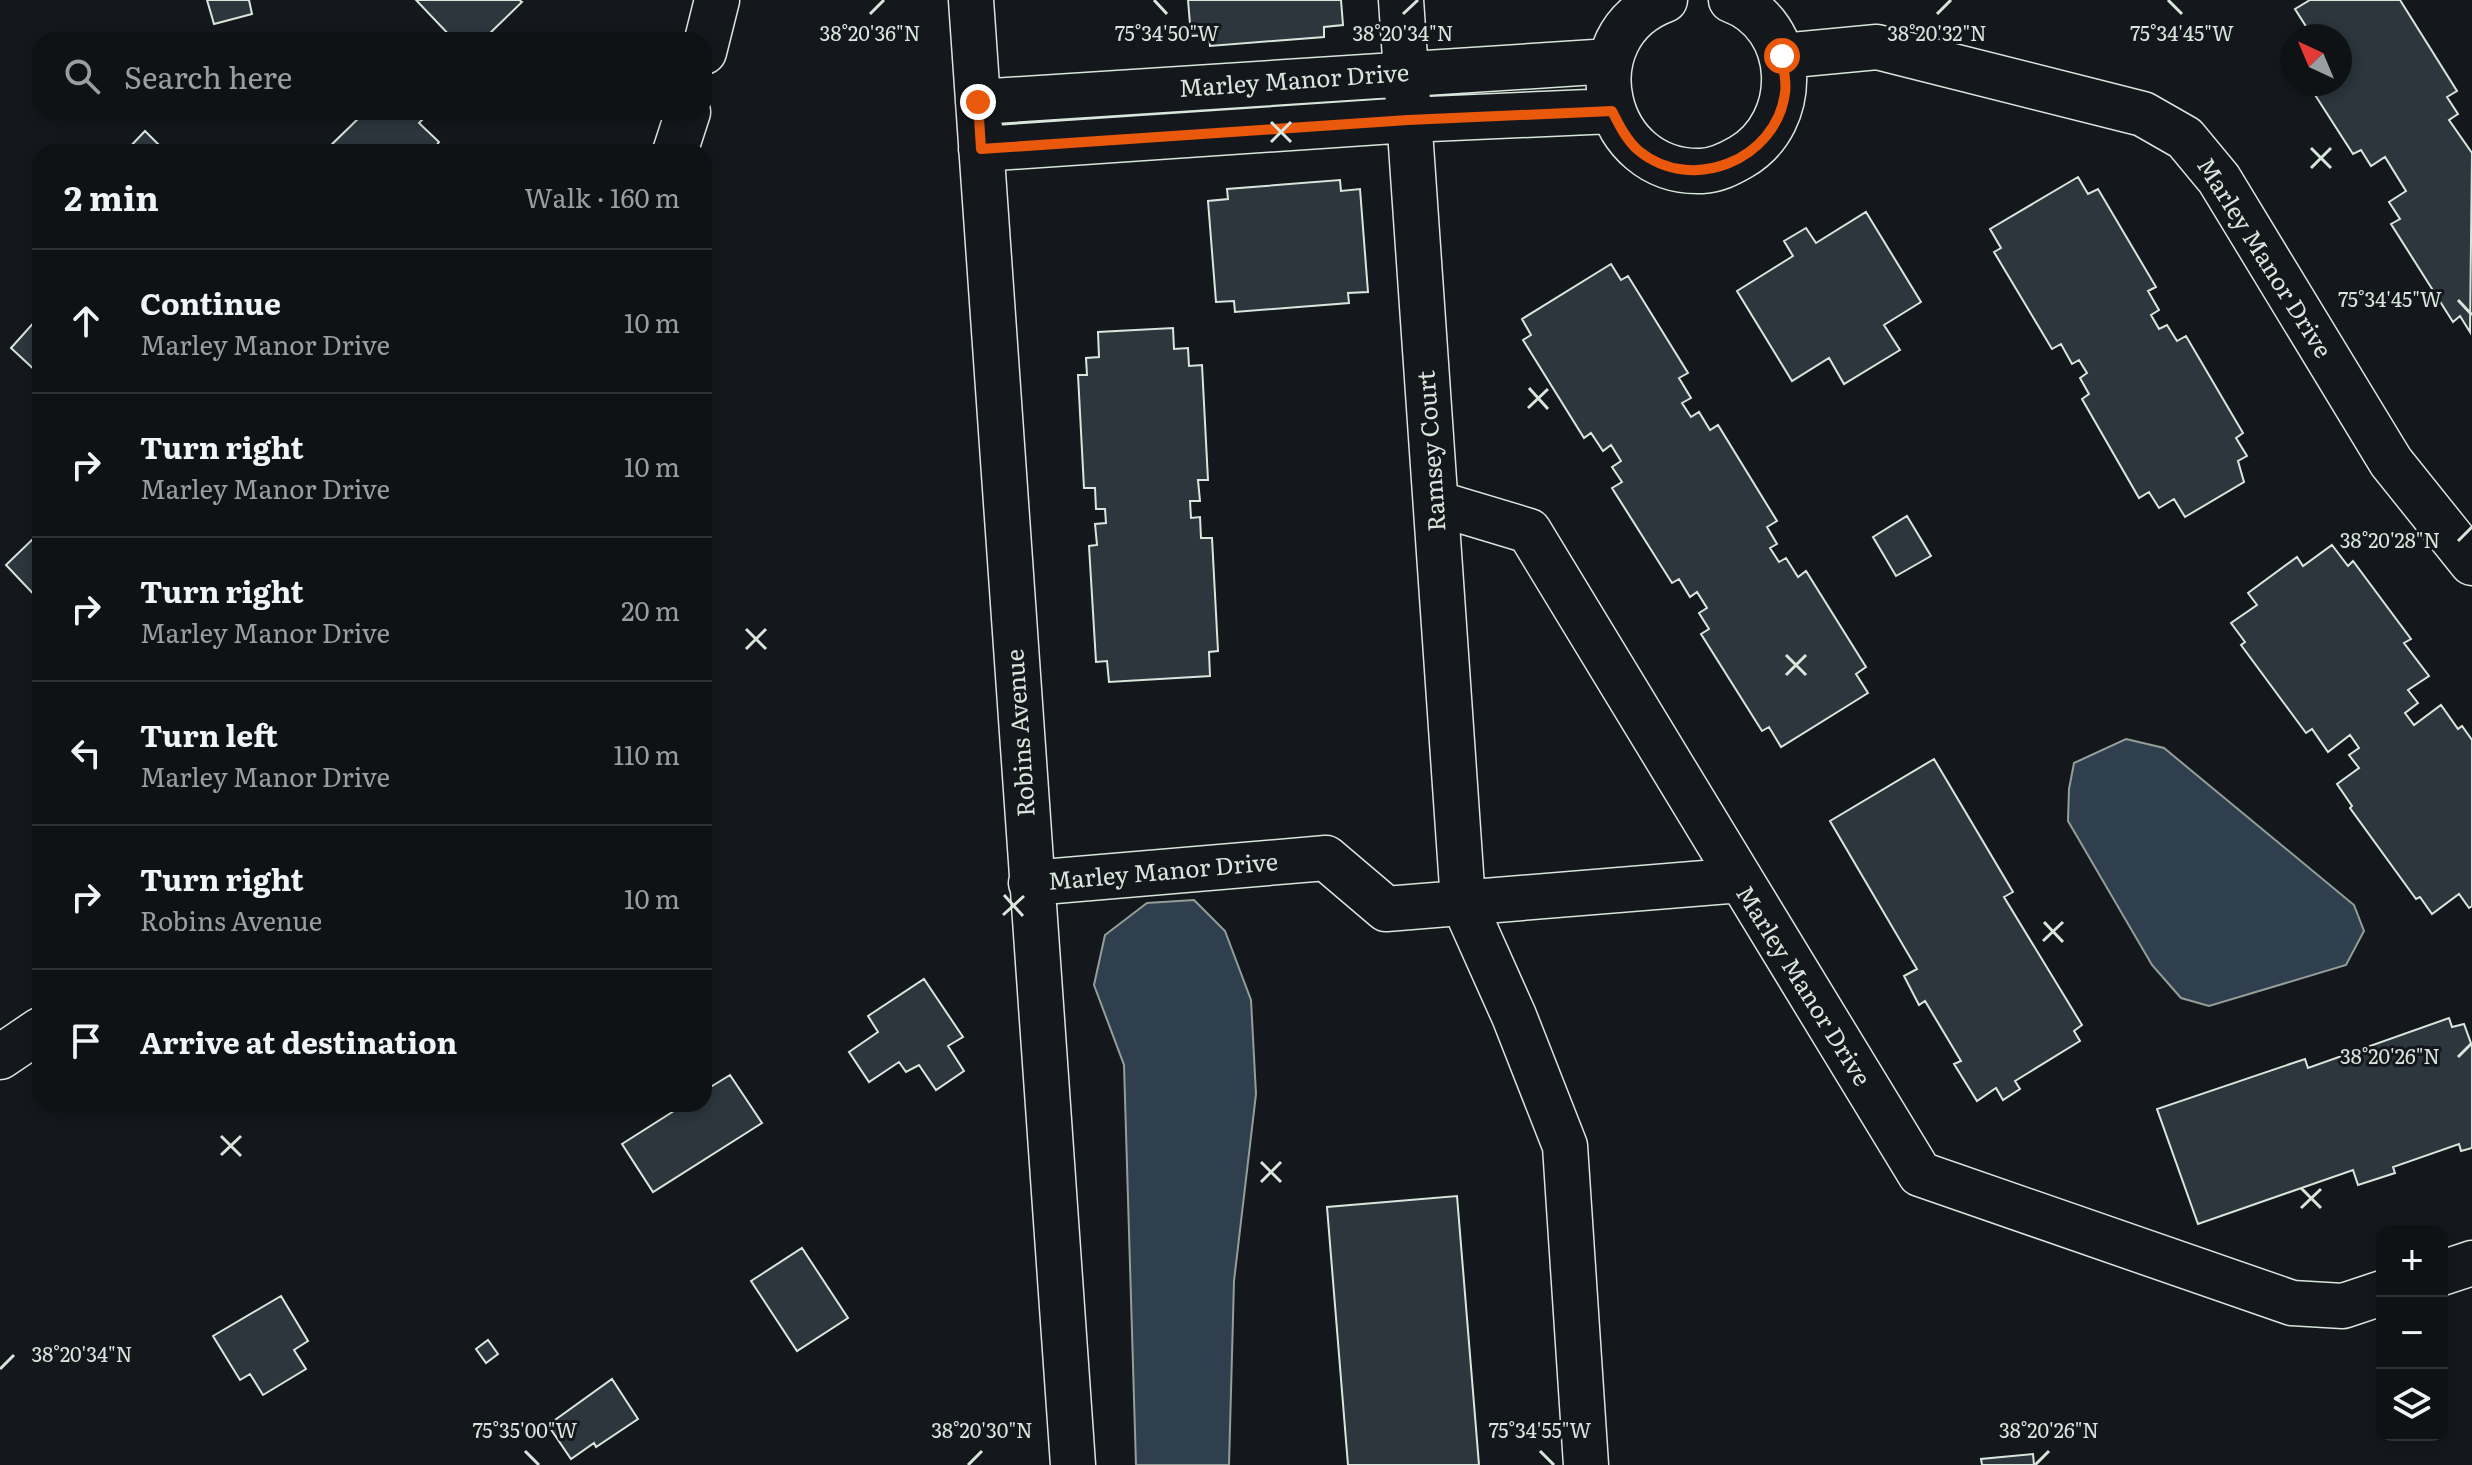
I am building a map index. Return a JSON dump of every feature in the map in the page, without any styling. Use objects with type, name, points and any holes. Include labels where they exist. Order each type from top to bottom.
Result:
[{"type":"street","points":[[709,32],[717,0]]},
{"type":"street","name":"Robins Avenue","points":[[971,0],[1073,1465]]},
{"type":"street","name":"Ramsey Court","points":[[1401,0],[1463,902]]},
{"type":"street","points":[[1665,0],[1650,6],[1626,26],[1610,61],[1607,80],[1612,111],[1620,129],[1639,151],[1670,167],[1701,171],[1725,167],[1757,148],[1774,127],[1785,93],[1782,56],[1764,23],[1731,0]]},
{"type":"street","name":"Marley Manor Drive","points":[[1782,56],[1877,47],[2143,114],[2185,138],[2219,179],[2391,462],[2472,563]]},
{"type":"street","name":"Marley Manor Drive","points":[[978,102],[1610,61]]},
{"type":"street","name":"Marley Manor Drive","points":[[981,149],[1408,120],[1612,111]]},
{"type":"street","points":[[678,144],[685,120]]},
{"type":"street","points":[[1436,503],[1529,531],[1741,880]]},
{"type":"street","name":"Marley Manor Drive","points":[[1031,883],[1326,858],[1386,909],[1741,880],[1920,1174],[2292,1303],[2343,1306],[2376,1295]]},
{"type":"street","points":[[1463,902],[1514,1016],[1565,1146],[1586,1465]]},
{"type":"street","points":[[0,1057],[32,1035]]},
{"type":"street","points":[[2448,1271],[2472,1263]]},
{"type":"water","points":[[2126,739],[2164,748],[2354,905],[2364,931],[2346,965],[2209,1006],[2181,998],[2152,965],[2068,821],[2074,763]]},
{"type":"water","points":[[1194,900],[1225,931],[1251,1000],[1256,1094],[1234,1281],[1229,1465],[1136,1465],[1124,1065],[1094,985],[1105,935],[1147,903]]},
{"type":"building","points":[[207,0],[249,0],[252,14],[214,24]]},
{"type":"building","points":[[416,0],[522,2],[491,32],[446,32]]},
{"type":"building","points":[[1188,0],[1341,0],[1343,25],[1324,27],[1324,37],[1210,46],[1209,35],[1191,36]]},
{"type":"building","points":[[2310,0],[2400,0],[2457,91],[2447,97],[2458,114],[2449,120],[2472,153],[2470,332],[2460,316],[2453,322],[2391,224],[2400,219],[2389,202],[2406,191],[2385,157],[2371,166],[2361,150],[2353,154],[2316,96],[2352,96],[2352,24],[2304,24],[2295,9]]},
{"type":"building","points":[[357,120],[422,120],[419,123],[439,142],[437,144],[332,144]]},
{"type":"building","points":[[145,131],[158,144],[133,144]]},
{"type":"building","points":[[2078,177],[2088,194],[2098,189],[2156,287],[2148,291],[2159,310],[2151,315],[2159,329],[2167,325],[2177,341],[2186,336],[2243,433],[2236,438],[2247,456],[2238,461],[2244,482],[2185,517],[2174,499],[2159,508],[2149,492],[2139,498],[2082,399],[2089,394],[2080,378],[2087,373],[2079,360],[2072,364],[2061,344],[2052,349],[1994,252],[2001,248],[1990,229]]},
{"type":"building","points":[[1340,180],[1341,191],[1360,189],[1368,292],[1348,293],[1349,303],[1235,312],[1234,301],[1216,302],[1208,201],[1228,199],[1227,189]]},
{"type":"building","points":[[1866,212],[1921,302],[1884,325],[1900,350],[1844,384],[1829,358],[1792,381],[1737,291],[1793,256],[1784,241],[1806,228],[1816,243]]},
{"type":"building","points":[[1611,264],[1621,280],[1628,276],[1688,373],[1679,378],[1691,398],[1682,403],[1691,417],[1699,412],[1710,430],[1718,425],[1777,521],[1767,527],[1777,544],[1770,548],[1779,562],[1786,558],[1798,577],[1806,571],[1866,667],[1856,674],[1868,693],[1781,747],[1769,727],[1762,731],[1701,634],[1709,629],[1699,613],[1707,608],[1697,592],[1690,597],[1679,579],[1672,583],[1612,488],[1622,482],[1612,467],[1621,461],[1611,445],[1603,451],[1591,433],[1584,438],[1523,340],[1531,335],[1522,319]]},
{"type":"building","points":[[32,324],[32,368],[11,348]]},
{"type":"building","points":[[1173,328],[1174,349],[1188,348],[1189,366],[1202,365],[1208,480],[1198,480],[1200,501],[1190,501],[1191,518],[1200,517],[1201,538],[1212,538],[1218,651],[1209,652],[1210,676],[1109,682],[1107,661],[1096,662],[1089,546],[1097,545],[1095,524],[1106,523],[1105,509],[1096,509],[1095,488],[1084,488],[1078,375],[1087,375],[1086,358],[1099,357],[1098,332]]},
{"type":"building","points":[[1907,516],[1931,556],[1896,576],[1873,537]]},
{"type":"building","points":[[32,540],[32,593],[6,565]]},
{"type":"building","points":[[2332,545],[2348,566],[2353,561],[2411,639],[2404,643],[2429,676],[2408,690],[2418,703],[2405,713],[2414,725],[2441,705],[2458,729],[2462,726],[2472,740],[2472,906],[2469,908],[2459,894],[2432,914],[2420,897],[2416,899],[2350,808],[2352,806],[2337,784],[2359,768],[2349,755],[2359,748],[2350,735],[2328,752],[2312,729],[2306,733],[2241,645],[2245,642],[2231,623],[2257,605],[2248,593],[2297,557],[2303,566]]},
{"type":"building","points":[[1934,759],[2013,892],[2004,897],[2082,1025],[2074,1031],[2080,1041],[2015,1081],[2020,1089],[2003,1100],[1996,1088],[1977,1101],[1954,1064],[1961,1061],[1925,1001],[1919,1005],[1904,976],[1917,969],[1830,821]]},
{"type":"building","points":[[924,979],[963,1037],[948,1046],[964,1071],[936,1090],[919,1065],[906,1072],[899,1062],[869,1082],[849,1052],[878,1032],[868,1016]]},
{"type":"building","points":[[2449,1018],[2452,1027],[2464,1024],[2472,1046],[2472,1148],[2461,1151],[2459,1144],[2393,1167],[2395,1173],[2358,1185],[2353,1170],[2198,1224],[2157,1109],[2305,1059],[2308,1068]]},
{"type":"building","points":[[730,1075],[762,1123],[653,1192],[622,1144],[672,1112],[712,1112],[712,1086]]},
{"type":"building","points":[[1457,1196],[1479,1465],[1348,1465],[1327,1207]]},
{"type":"building","points":[[802,1248],[848,1318],[797,1351],[751,1281]]},
{"type":"building","points":[[281,1296],[308,1341],[294,1350],[306,1369],[263,1395],[250,1374],[240,1380],[213,1336]]},
{"type":"building","points":[[488,1340],[498,1354],[486,1363],[476,1349]]},
{"type":"building","points":[[612,1379],[638,1419],[596,1447],[594,1443],[571,1459],[548,1425]]},
{"type":"building","points":[[2033,1454],[2034,1465],[1982,1465],[1981,1459]]},
{"type":"route","points":[[978,102],[981,149],[1408,120],[1612,111],[1620,129],[1639,151],[1670,167],[1701,171],[1725,167],[1757,148],[1774,127],[1785,93],[1782,56]]}]
